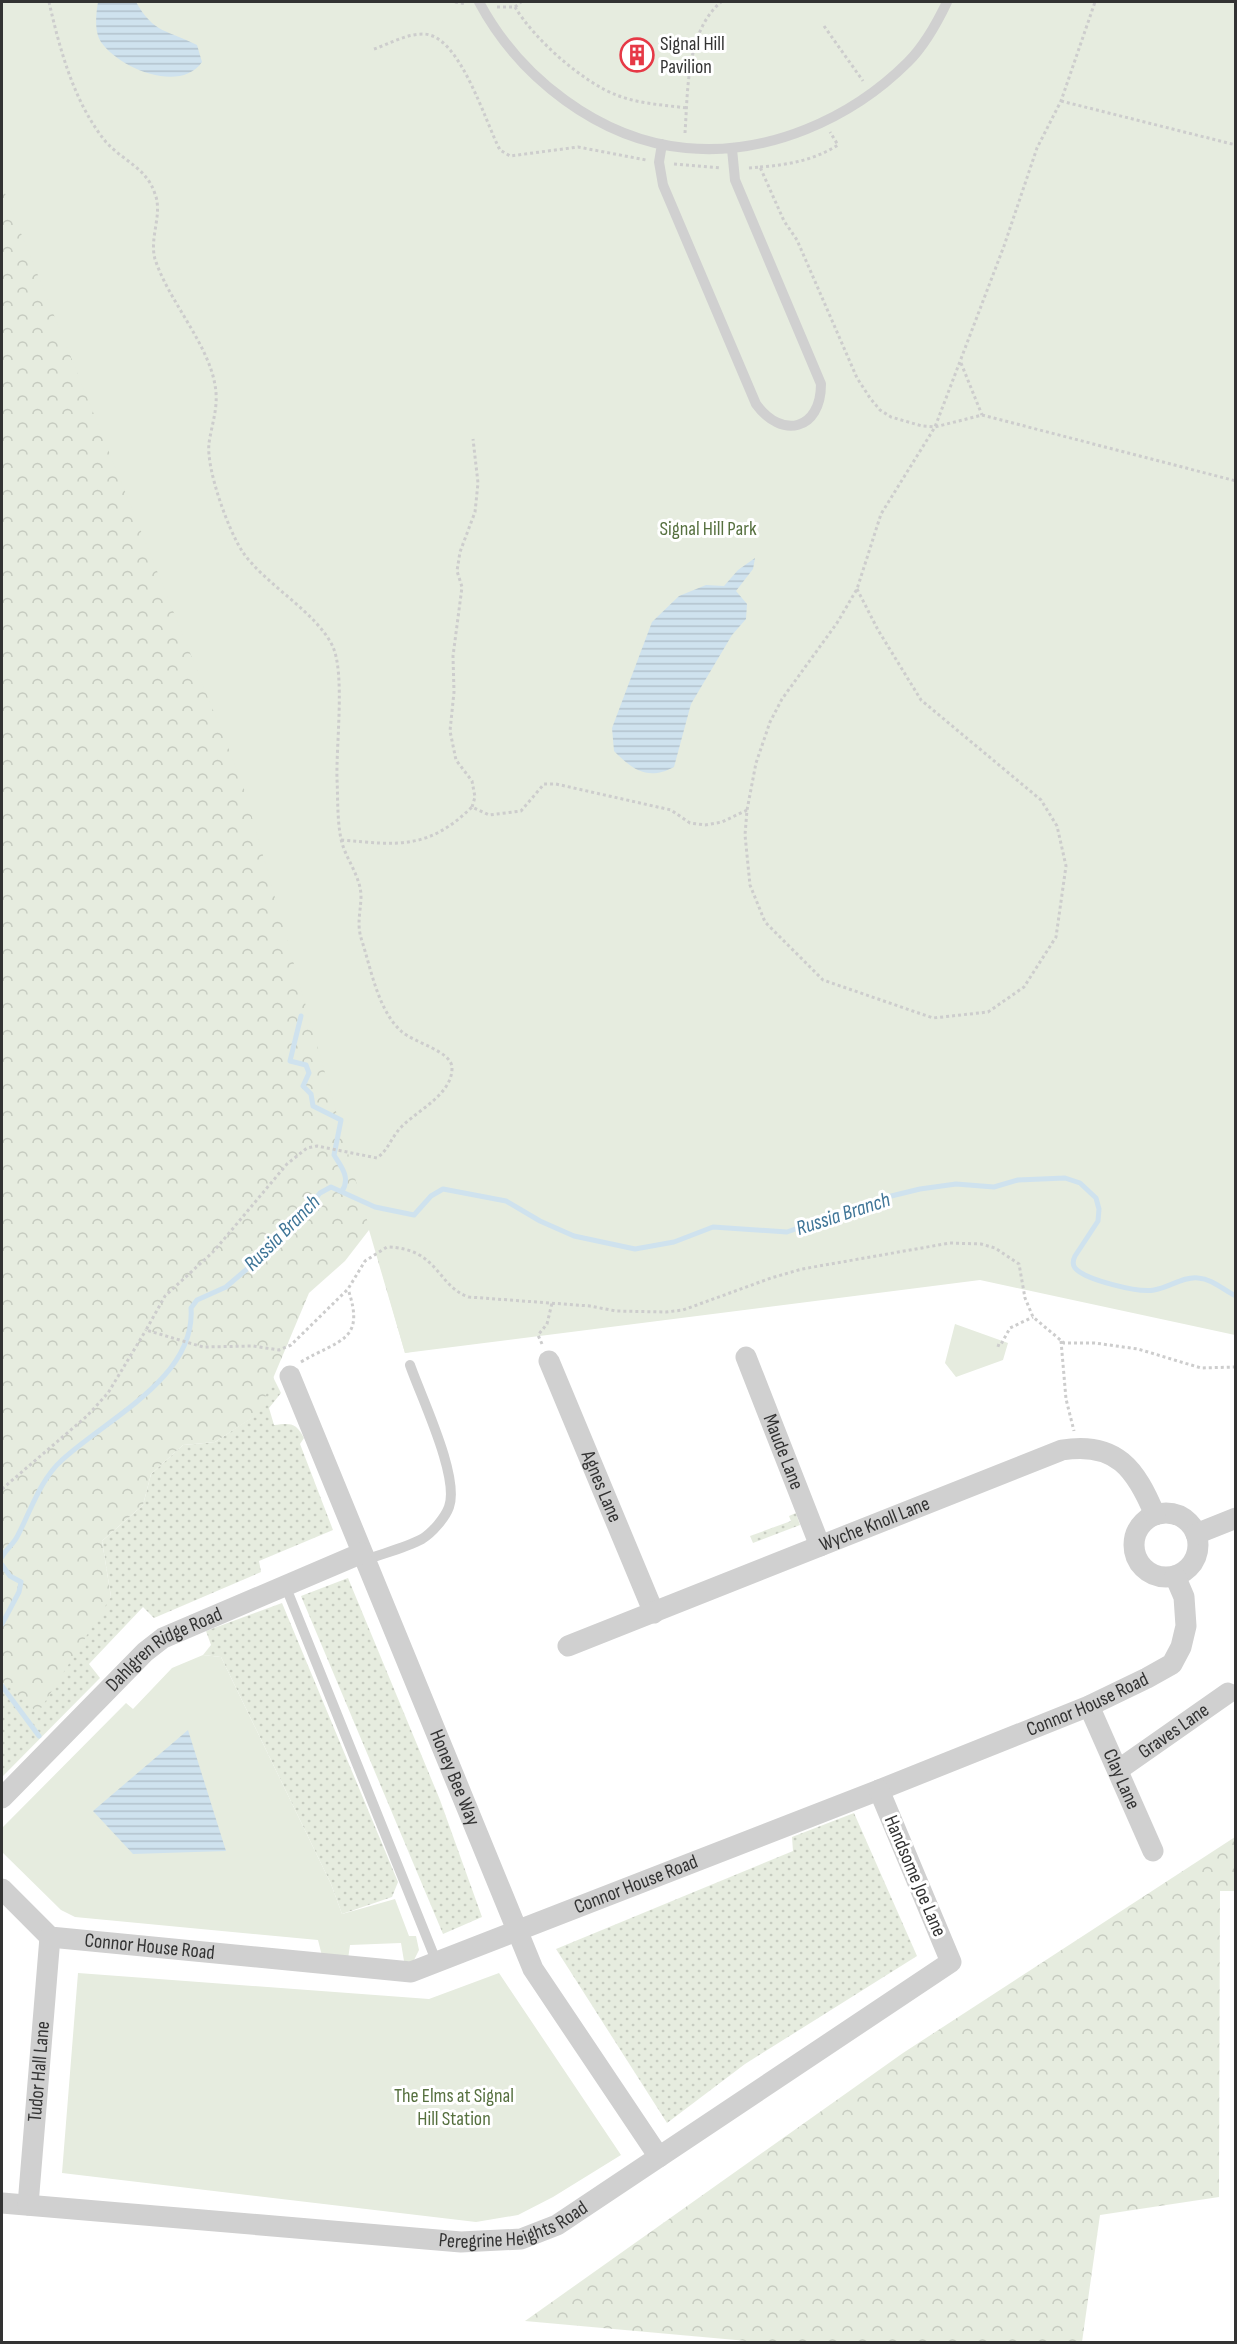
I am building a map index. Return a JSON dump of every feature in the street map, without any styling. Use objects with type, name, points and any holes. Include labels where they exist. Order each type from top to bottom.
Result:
[{"type":"street","name":"Maude Lane","points":[[746,1358],[820,1546]]},
{"type":"street","name":"Agnes Lane","points":[[549,1361],[654,1612]]},
{"type":"street","name":"Honey Bee Way","points":[[295,1369],[364,1556],[533,1969],[659,2157]]},
{"type":"street","name":"Wyche Knoll Lane","points":[[568,1646],[1062,1450],[1078,1447],[1102,1450],[1127,1464],[1137,1477],[1155,1515]]},
{"type":"street","points":[[1175,1514],[1191,1525],[1196,1534],[1198,1544],[1192,1565],[1175,1576],[1153,1575],[1144,1569],[1134,1550],[1138,1528],[1155,1515],[1175,1514]]},
{"type":"street","points":[[1196,1534],[1236,1518]]},
{"type":"street","name":"Dahlgren Ridge Road","points":[[2,1798],[160,1640],[285,1585],[364,1556]]},
{"type":"street","name":"Connor House Road","points":[[51,1937],[397,1972],[411,1972],[437,1964],[1089,1706],[1172,1664],[1181,1647],[1186,1626],[1184,1597],[1175,1576]]},
{"type":"street","name":"Graves Lane","points":[[1118,1770],[1228,1693]]},
{"type":"street","name":"Clay Lane","points":[[1089,1706],[1153,1851]]},
{"type":"street","name":"Handsome Joe Lane","points":[[879,1790],[951,1962]]},
{"type":"street","points":[[2,1889],[51,1937]]},
{"type":"street","name":"Tudor Hall Lane","points":[[28,2205],[51,1937]]},
{"type":"street","name":"Peregrine Heights Road","points":[[2,2203],[425,2239],[497,2241],[521,2239],[557,2225],[951,1962]]},
{"type":"lane","points":[[480,4],[513,55],[547,87],[601,121],[662,144],[684,148],[732,148],[781,138],[824,121],[856,103],[909,61],[931,33],[948,2]]},
{"type":"lane","points":[[662,144],[659,162],[663,185],[756,404],[763,415],[777,423],[802,424],[813,417],[822,401],[821,384],[735,180],[732,148]]},
{"type":"lane","points":[[364,1556],[423,1538],[435,1528],[449,1508],[451,1481],[446,1462],[410,1365]]},
{"type":"lane","points":[[285,1585],[437,1964]]},
{"type":"path","points":[[2,1489],[87,1416],[108,1393],[165,1296],[214,1251],[287,1164],[308,1148],[329,1148],[377,1158],[382,1155],[397,1131],[442,1091],[452,1074],[452,1064],[448,1056],[426,1047],[400,1030],[380,997],[359,928],[361,896],[358,882],[341,840],[337,775],[338,680],[335,650],[325,633],[266,578],[242,550],[226,514],[214,479],[209,445],[216,420],[213,375],[161,275],[154,255],[158,199],[145,174],[105,141],[78,96],[68,72],[49,2]]},
{"type":"path","points":[[455,2],[515,7],[521,2]]},
{"type":"path","points":[[683,165],[692,57],[708,13],[720,2]]},
{"type":"path","points":[[857,589],[921,700],[1041,800],[1057,826],[1066,866],[1056,937],[1024,987],[988,1012],[933,1018],[823,980],[765,922],[750,885],[745,835],[747,810],[756,763],[770,722],[782,699],[837,623],[857,589],[881,514],[935,427],[1004,246],[1037,148],[1060,101],[1095,2]]},
{"type":"path","points":[[515,7],[536,37],[599,86],[617,96],[651,104],[687,108]]},
{"type":"path","points":[[824,26],[859,75]]},
{"type":"path","points":[[1060,101],[1236,145]]},
{"type":"path","points":[[760,167],[803,161],[838,145],[824,121]]},
{"type":"path","points":[[960,362],[982,415]]},
{"type":"path","points":[[935,427],[982,415],[1236,481]]},
{"type":"path","points":[[341,840],[410,844],[446,828],[472,807],[475,797],[471,781],[456,760],[450,731],[453,656],[462,587],[457,571],[460,552],[475,512],[478,483],[473,439]]},
{"type":"path","points":[[472,807],[489,815],[521,811],[544,784],[556,784],[670,810],[690,823],[705,825],[722,822],[747,810]]},
{"type":"path","points":[[147,1330],[195,1346],[253,1346],[279,1350],[291,1345],[348,1289],[365,1261],[387,1247],[419,1254],[436,1267],[456,1293],[469,1297],[552,1303],[616,1311],[683,1310],[761,1281],[802,1269],[950,1243],[988,1246],[1019,1264],[1025,1298],[1033,1317],[1060,1341],[1138,1349],[1201,1368],[1236,1367]]},
{"type":"path","points":[[295,1369],[341,1340],[353,1328],[355,1316],[348,1289]]},
{"type":"path","points":[[549,1361],[538,1335],[547,1324],[552,1303]]},
{"type":"path","points":[[998,1345],[1000,1346],[1010,1328],[1033,1317]]},
{"type":"path","points":[[1060,1341],[1066,1399],[1078,1447]]},
{"type":"green space","points":[[2,2],[1061,1227],[405,1353],[369,1230],[345,1261],[309,1293],[258,1414],[215,1442],[183,1445],[151,1474],[143,1505],[102,1541],[111,1597],[38,1713],[7,1685],[2,1687]]},
{"type":"green space","name":"Signal Hill Park","points":[[2,2],[1235,2],[1235,1335],[980,1280],[405,1353],[242,782],[2,186]]},
{"type":"green space","points":[[955,1324],[1008,1343],[1003,1360],[956,1377],[945,1363]]},
{"type":"green space","points":[[273,1377],[281,1393],[269,1408],[274,1425],[295,1426],[304,1438],[300,1444],[333,1530],[259,1561],[261,1572],[154,1618],[143,1607],[89,1664],[100,1678],[2,1777],[2,1687],[111,1597],[102,1541],[143,1505],[151,1474],[183,1445],[215,1442],[257,1414]]},
{"type":"green space","points":[[796,1513],[800,1525],[753,1543],[750,1536],[791,1521],[789,1516]]},
{"type":"green space","points":[[348,1578],[440,1800],[482,1917],[443,1934],[301,1596]]},
{"type":"green space","points":[[282,1603],[398,1882],[392,1897],[342,1914],[331,1884],[221,1657],[203,1655],[211,1645],[206,1631]]},
{"type":"green space","points":[[203,1655],[221,1657],[331,1884],[342,1914],[395,1899],[409,1936],[416,1936],[419,1950],[413,1962],[404,1961],[401,1943],[350,1945],[348,1959],[322,1956],[318,1940],[75,1917],[61,1910],[2,1852],[2,1828],[126,1703],[133,1709],[172,1668]]},
{"type":"green space","points":[[854,1813],[917,1956],[745,2064],[667,2123],[556,1949],[793,1851],[792,1837]]},
{"type":"green space","points":[[1235,1837],[1235,1891],[1220,1891],[1219,2197],[1100,2215],[1082,2342],[758,2342],[525,2321],[903,2053]]},
{"type":"green space","name":"The Elms at Signal Hill Station","points":[[78,1973],[429,1999],[499,1973],[621,2155],[553,2197],[518,2215],[476,2222],[62,2173]]},
{"type":"water","points":[[98,2],[136,2],[156,26],[197,45],[202,62],[192,71],[179,76],[165,77],[150,74],[121,61],[101,42],[97,33]]},
{"type":"water","points":[[755,558],[753,569],[736,591],[747,604],[746,619],[732,635],[691,704],[674,767],[656,773],[634,768],[614,751],[612,728],[652,622],[679,596],[706,585],[724,586],[738,570]]},
{"type":"water","points":[[188,1730],[226,1851],[133,1854],[93,1811]]},
{"type":"waterway","points":[[301,1016],[290,1061],[306,1065],[309,1073],[303,1086],[311,1094],[313,1106],[341,1120],[334,1155],[342,1168],[346,1181],[342,1191]]},
{"type":"waterway","name":"Russia Branch","points":[[2,1557],[16,1538],[42,1486],[54,1468],[145,1395],[164,1376],[179,1356],[189,1333],[191,1308],[197,1300],[226,1287],[283,1238],[320,1193],[331,1187],[375,1207],[414,1215],[431,1196],[443,1189],[506,1201],[540,1221],[574,1236],[635,1249],[674,1242],[713,1227],[787,1232],[883,1198],[920,1189],[956,1184],[994,1187],[1018,1180],[1065,1178],[1080,1183],[1096,1198],[1099,1209],[1098,1221],[1074,1259],[1074,1267],[1081,1273],[1113,1285],[1137,1290],[1154,1290],[1187,1279],[1203,1279],[1236,1296]]},
{"type":"waterway","name":"Russia Branch","points":[[2,1565],[10,1576],[21,1582],[19,1592],[2,1624]]},
{"type":"waterway","points":[[2,1686],[39,1736]]},
{"type":"place","name":"Signal Hill Pavilion","points":[[637,55]]}]
